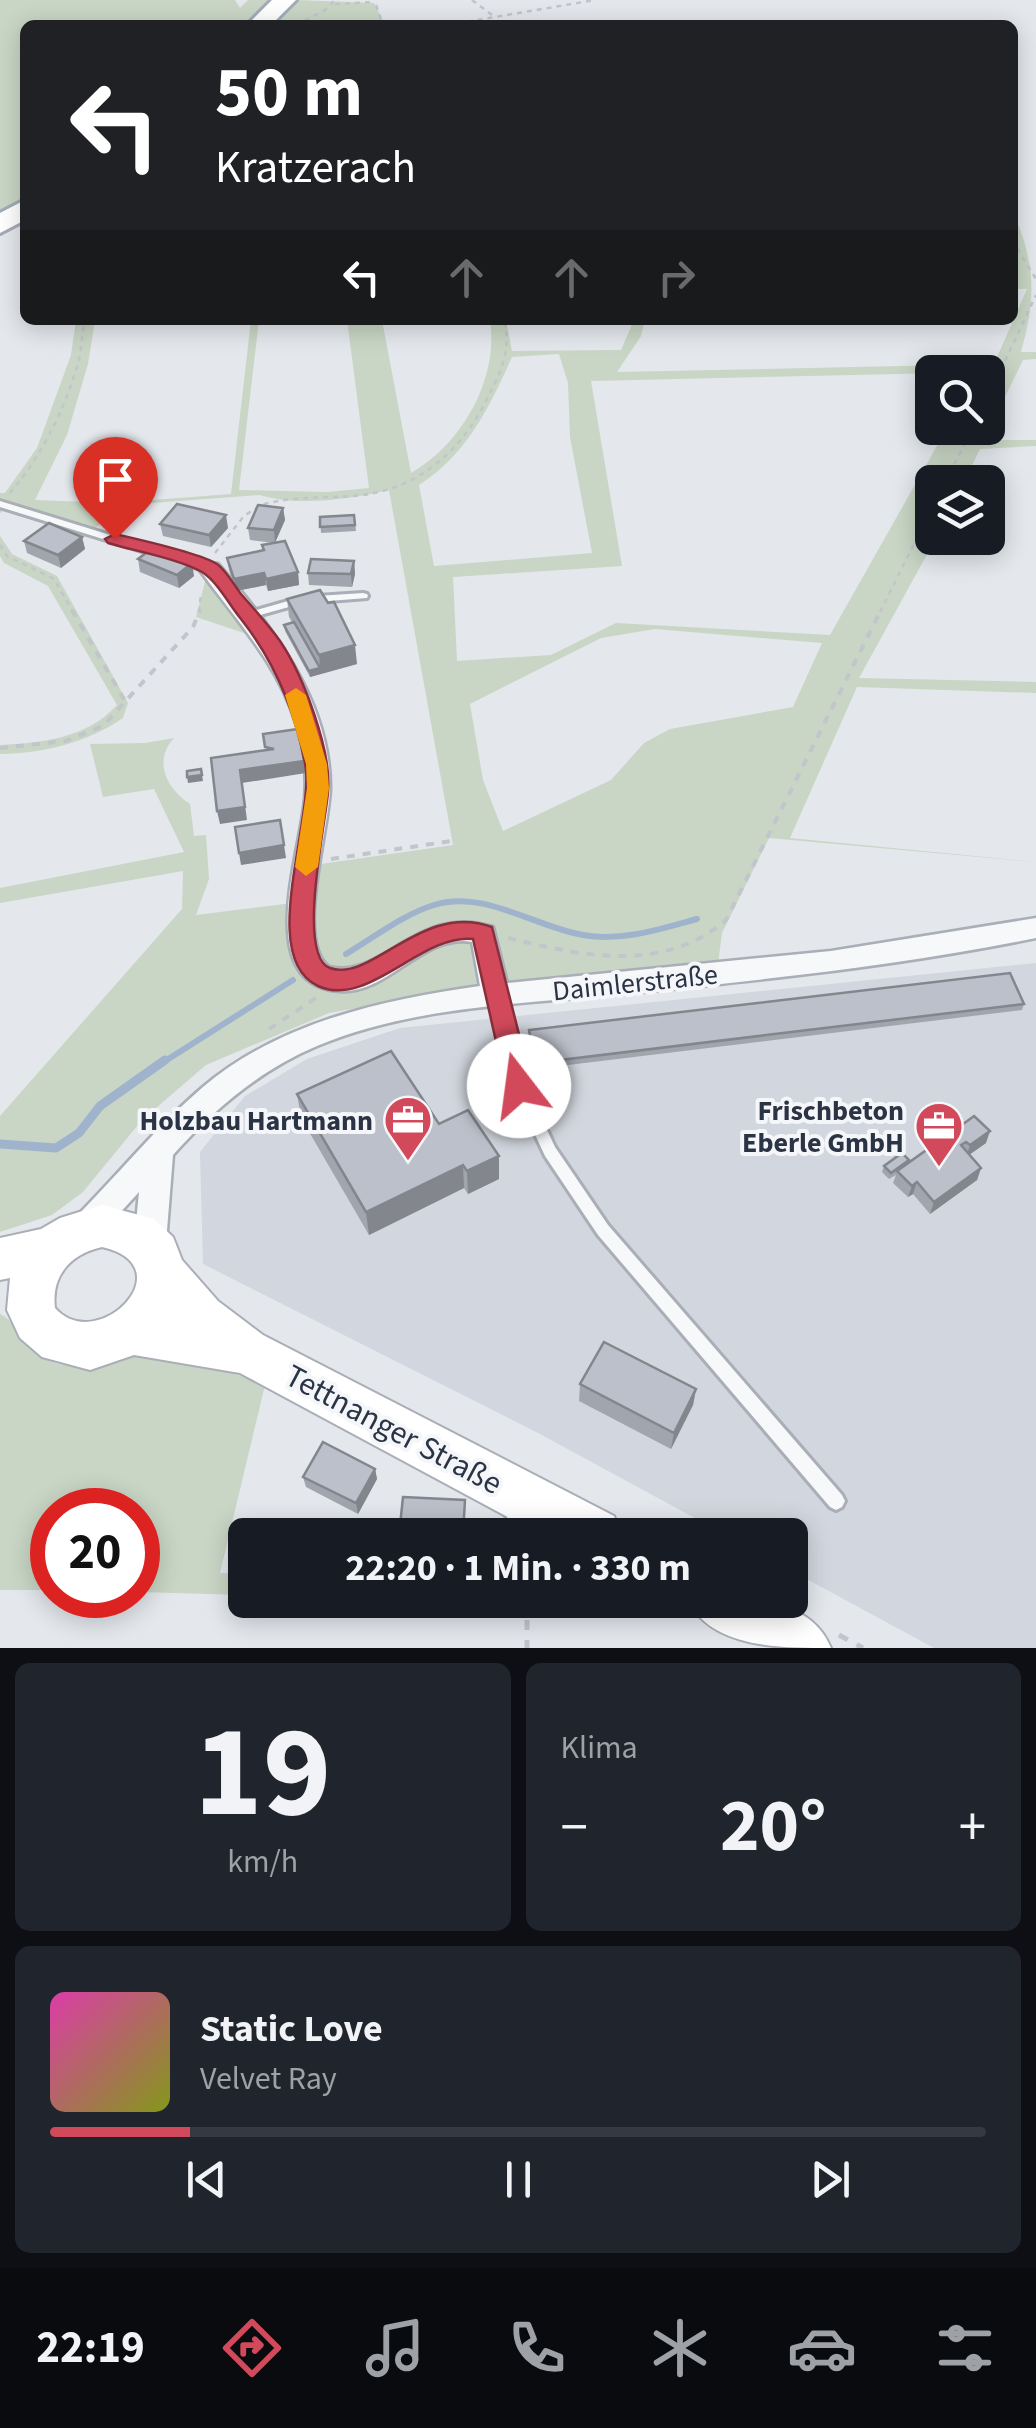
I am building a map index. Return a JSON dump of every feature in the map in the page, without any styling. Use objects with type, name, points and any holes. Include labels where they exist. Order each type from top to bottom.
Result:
[{"type":"main road","points":[[0,1259],[68,1239],[120,1227],[157,1258],[153,1308],[130,1332],[99,1345],[67,1344],[42,1330],[15,1302],[68,1239]]},
{"type":"main road","name":"Tettnanger Straße","points":[[157,1258],[201,1316],[246,1351],[517,1517]]},
{"type":"main road","name":"Tettnanger Straße","points":[[130,1332],[246,1351]]},
{"type":"main road","points":[[747,1618],[803,1648]]},
{"type":"street","points":[[210,569],[272,644],[311,740],[318,788],[307,863],[302,944],[310,967],[326,978],[355,978],[444,931],[471,929],[484,934],[496,996]]},
{"type":"street","name":"Daimlerstraße","points":[[68,1239],[158,1155],[214,1094],[264,1059],[304,1039],[388,1013],[496,996],[873,955],[1036,928]]},
{"type":"street","points":[[157,1258],[158,1155]]},
{"type":"lane","points":[[0,504],[210,569]]},
{"type":"lane","points":[[250,616],[302,600],[363,596]]},
{"type":"lane","points":[[496,996],[519,1086],[550,1151],[602,1230],[836,1501]]},
{"type":"path","points":[[472,0],[497,18]]},
{"type":"path","points":[[483,20],[596,0]]},
{"type":"path","points":[[304,20],[334,2],[375,1]]},
{"type":"path","points":[[1018,250],[1036,279]]},
{"type":"path","points":[[1005,361],[1036,295]]},
{"type":"path","points":[[0,504],[38,457],[56,420],[78,363],[84,325]]},
{"type":"path","points":[[0,748],[44,745],[88,735],[103,726],[193,627],[199,617],[202,582],[216,551],[247,513],[293,500],[374,492],[407,483],[445,462],[476,425],[503,366],[509,350],[505,325]]},
{"type":"path","points":[[484,934],[577,954],[612,956],[690,947],[715,933],[726,920],[915,542]]},
{"type":"path","points":[[0,545],[8,556],[54,578],[125,701]]},
{"type":"path","points":[[307,863],[458,840]]},
{"type":"path","points":[[527,1618],[527,1648]]},
{"type":"shaded area","points":[[1036,963],[1036,1648],[934,1648],[808,1580],[808,1518],[695,1518],[540,1434],[203,1264],[200,1152],[245,1096],[307,1059],[400,1028]]},
{"type":"green space","points":[[0,0],[235,0],[240,8],[248,0],[274,0],[251,20],[20,20],[20,202],[0,216]]},
{"type":"green space","points":[[296,0],[374,3],[382,20],[277,20]]},
{"type":"green space","points":[[1018,226],[1031,281],[1021,352],[1036,352],[1036,359],[1023,360],[1005,397],[1005,355],[998,355],[1011,325],[1018,325],[1018,309],[1027,289],[1018,289]]},
{"type":"green space","points":[[75,325],[94,325],[88,364],[67,435],[35,500],[113,503],[231,494],[250,325],[258,325],[239,490],[328,492],[369,488],[348,325],[383,325],[411,473],[446,445],[473,408],[489,365],[490,325],[507,325],[512,351],[621,350],[632,325],[644,325],[641,336],[617,372],[915,366],[915,374],[591,381],[622,566],[453,577],[457,661],[551,655],[616,623],[830,635],[915,485],[915,555],[927,555],[859,678],[1036,682],[1036,693],[857,687],[790,838],[1036,862],[769,838],[722,933],[718,964],[466,988],[329,1013],[206,1065],[142,1120],[83,1192],[52,1215],[0,1232],[0,1116],[182,909],[183,871],[0,903],[0,888],[184,852],[154,789],[103,797],[90,744],[174,738],[164,756],[165,774],[174,790],[190,804],[194,836],[206,835],[209,879],[196,915],[309,901],[314,865],[453,845],[389,490],[324,500],[290,501],[260,495],[125,505],[90,532],[10,507],[0,513],[0,493],[5,493],[37,448],[71,355]],"holes":[[[559,354],[568,383],[570,437],[592,553],[434,566],[419,485],[463,444],[485,412],[512,357]],[[655,629],[822,643],[793,707],[670,729],[644,743],[611,780],[503,831],[483,780],[470,704],[601,638]]]},
{"type":"green space","points":[[1005,440],[1036,440],[1036,446],[980,449],[972,465],[926,465],[937,445],[1005,445]]},
{"type":"green space","points":[[0,536],[12,554],[57,576],[128,703],[123,718],[64,745],[0,754],[0,745],[31,743],[78,732],[117,705],[48,586],[4,563]]},
{"type":"green space","points":[[207,574],[262,639],[196,617]]},
{"type":"green space","points":[[0,1314],[39,1355],[63,1365],[148,1354],[183,1359],[265,1385],[233,1518],[228,1518],[228,1540],[220,1573],[228,1573],[228,1595],[160,1593],[160,1488],[30,1488],[30,1590],[0,1590]]},
{"type":"building","points":[[177,504],[226,515],[209,535],[160,524]]},
{"type":"building","points":[[258,505],[283,508],[274,530],[248,528]]},
{"type":"building","points":[[354,515],[355,525],[320,527],[320,517]]},
{"type":"building","points":[[49,523],[82,537],[58,555],[24,541]]},
{"type":"building","points":[[285,541],[298,572],[266,579],[264,573],[234,579],[227,558]]},
{"type":"building","points":[[154,547],[192,563],[177,575],[138,559]]},
{"type":"building","points":[[311,559],[354,561],[351,574],[308,573]]},
{"type":"building","points":[[320,590],[328,603],[334,602],[355,645],[319,655],[287,599]]},
{"type":"building","points":[[294,622],[320,668],[309,671],[284,625]]},
{"type":"building","points":[[298,729],[304,761],[240,770],[245,807],[217,811],[211,758],[274,749],[265,747],[263,734]]},
{"type":"building","points":[[201,769],[202,775],[187,777],[187,771]]},
{"type":"building","points":[[280,820],[284,845],[239,853],[235,827]]},
{"type":"building","points":[[1010,973],[1024,1004],[535,1063],[529,1030]]},
{"type":"building","name":"Holzbau Hartmann","points":[[391,1051],[439,1124],[468,1110],[499,1156],[467,1171],[463,1165],[366,1212],[297,1094]]},
{"type":"building","points":[[974,1116],[990,1131],[970,1145],[961,1145],[981,1168],[934,1202],[917,1182],[912,1186],[897,1171],[949,1134],[953,1138],[959,1134],[955,1130]]},
{"type":"building","points":[[902,1153],[909,1160],[891,1173],[884,1166]]},
{"type":"building","points":[[604,1342],[696,1389],[674,1433],[580,1384]]},
{"type":"building","points":[[323,1442],[375,1469],[356,1503],[303,1477]]},
{"type":"building","points":[[403,1497],[465,1500],[464,1518],[401,1518]]},
{"type":"waterway","points":[[346,954],[411,914],[453,901],[490,905],[565,931],[597,937],[641,933],[697,919]]},
{"type":"waterway","points":[[162,1063],[293,980]]},
{"type":"waterway","points":[[0,1144],[56,1148],[79,1133],[100,1106],[165,1060]]},
{"type":"slow traffic","points":[[296,695],[311,740],[318,788],[306,867]]},
{"type":"place","name":"Holzbau Hartmann","points":[[408,1162]]},
{"type":"place","name":"Frischbeton Eberle GmbH","points":[[939,1168]]},
{"type":"route","points":[[115,539],[210,569],[272,644],[292,686],[311,740],[318,788],[302,905],[302,944],[310,967],[326,978],[355,978],[444,931],[471,929],[484,934],[519,1086]]}]
